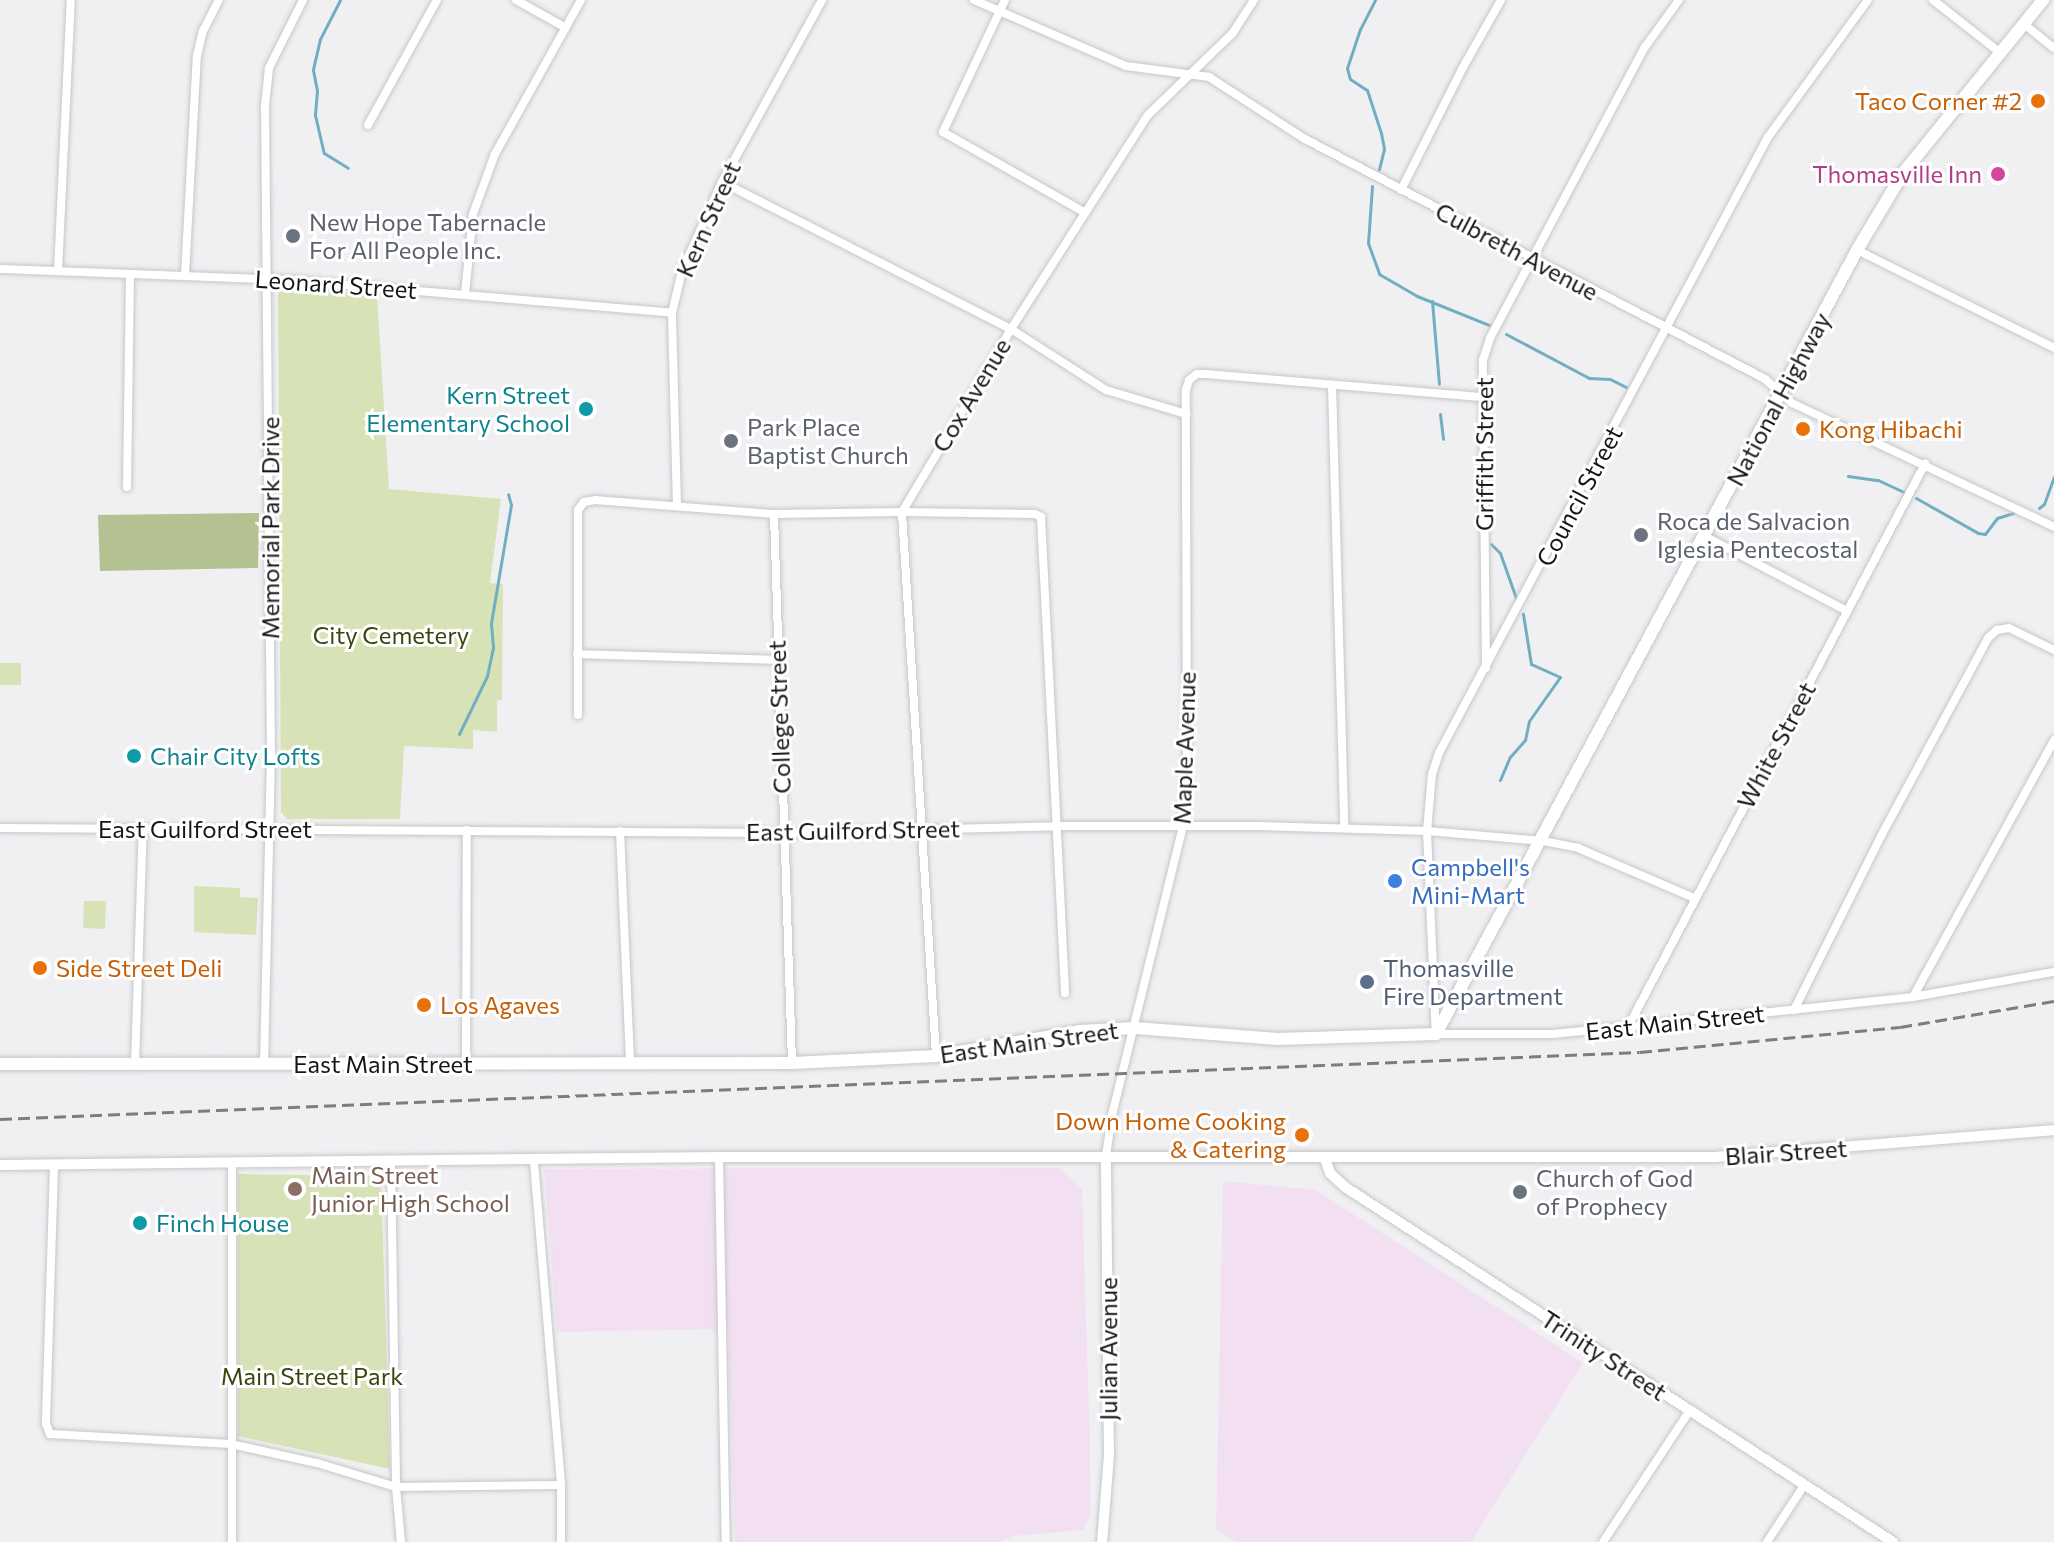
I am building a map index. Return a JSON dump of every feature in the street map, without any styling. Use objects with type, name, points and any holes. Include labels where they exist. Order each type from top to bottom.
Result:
[{"type":"main road","name":"National Highway","points":[[1436,1034],[1543,841],[1857,250],[1903,173],[2043,0]]},
{"type":"main road","name":"East Main Street","points":[[0,1064],[792,1063],[936,1056],[1080,1031],[1135,1028],[1278,1039],[1436,1034]]},
{"type":"street","points":[[58,271],[71,0]]},
{"type":"street","points":[[185,275],[197,56],[203,31],[219,0]]},
{"type":"street","name":"Memorial Park Drive","points":[[264,1064],[269,830],[266,86],[269,68],[303,0]]},
{"type":"street","points":[[368,125],[437,0]]},
{"type":"street","points":[[516,0],[566,28]]},
{"type":"street","points":[[465,294],[473,214],[481,188],[495,154],[581,0]]},
{"type":"street","name":"Kern Street","points":[[677,506],[672,313],[682,271],[722,182],[822,0]]},
{"type":"street","name":"Culbreth Avenue","points":[[974,0],[1126,66],[1209,77],[1305,139],[1765,379],[1792,403],[2054,527]]},
{"type":"street","points":[[1005,0],[943,132],[1084,212]]},
{"type":"street","name":"Cox Avenue","points":[[902,512],[1011,329],[1148,115],[1189,72],[1232,34],[1254,0]]},
{"type":"street","points":[[1401,190],[1501,0]]},
{"type":"street","name":"Griffith Street","points":[[1486,671],[1483,360],[1490,338],[1645,47],[1679,0]]},
{"type":"street","name":"Council Street","points":[[1436,1034],[1427,831],[1432,774],[1439,753],[1486,671],[1768,137],[1868,0]]},
{"type":"street","points":[[1933,0],[1999,52]]},
{"type":"street","points":[[2024,24],[2054,48]]},
{"type":"street","points":[[722,182],[1011,329],[1106,390],[1186,414]]},
{"type":"street","points":[[1857,250],[2054,348]]},
{"type":"street","name":"Leonard Street","points":[[0,269],[268,279],[672,313]]},
{"type":"street","points":[[127,487],[130,274]]},
{"type":"street","name":"Maple Avenue","points":[[1106,1156],[1112,1115],[1183,826],[1187,761],[1186,414],[1189,380],[1197,374],[1207,374],[1332,385]]},
{"type":"street","points":[[1344,828],[1332,385],[1483,397]]},
{"type":"street","name":"White Street","points":[[1628,1027],[1925,464]]},
{"type":"street","points":[[578,715],[578,510],[584,502],[595,500],[774,514],[902,512],[1035,514],[1041,517],[1059,826],[1065,993]]},
{"type":"street","points":[[902,512],[936,1056]]},
{"type":"street","name":"College Street","points":[[774,514],[782,833],[792,1063]]},
{"type":"street","points":[[1706,537],[1847,611]]},
{"type":"street","points":[[1794,1010],[1881,836],[1988,638],[1997,630],[2009,628],[2054,650]]},
{"type":"street","points":[[577,654],[777,660]]},
{"type":"street","points":[[1913,997],[2054,740]]},
{"type":"street","name":"East Guilford Street","points":[[0,828],[782,833],[1183,826],[1427,831],[1543,841],[1588,852],[1694,898]]},
{"type":"street","points":[[135,1064],[143,829]]},
{"type":"street","points":[[466,1063],[467,830]]},
{"type":"street","points":[[620,831],[630,1064]]},
{"type":"street","name":"East Main Street","points":[[1436,1034],[1552,1034],[1628,1027],[1913,997],[2054,972]]},
{"type":"street","name":"Blair Street","points":[[1325,1159],[1756,1156],[2054,1130]]},
{"type":"street","name":"Julian Avenue","points":[[1102,1542],[1109,1455],[1106,1156]]},
{"type":"street","points":[[719,1157],[726,1542]]},
{"type":"street","points":[[0,1165],[534,1162],[719,1157],[1325,1159]]},
{"type":"street","name":"Trinity Street","points":[[1325,1159],[1330,1173],[1345,1187],[1893,1542]]},
{"type":"street","points":[[391,1162],[396,1487],[401,1542]]},
{"type":"street","points":[[534,1162],[561,1485],[561,1542]]},
{"type":"street","points":[[232,1163],[232,1542]]},
{"type":"street","points":[[54,1166],[46,1424],[50,1434],[231,1444],[317,1463],[396,1487],[561,1485]]},
{"type":"street","points":[[1603,1542],[1690,1410]]},
{"type":"street","points":[[1767,1542],[1805,1484]]},
{"type":"shaded area","points":[[1059,1168],[1082,1189],[1090,1443],[1090,1516],[1083,1530],[1013,1536],[1000,1542],[735,1542],[728,1329],[557,1332],[544,1169]]},
{"type":"shaded area","points":[[1223,1181],[1316,1190],[1583,1363],[1471,1542],[1236,1542],[1216,1529]]},
{"type":"green space","name":"City Cemetery","points":[[281,286],[377,295],[389,489],[501,499],[490,583],[503,584],[502,700],[497,700],[497,732],[473,730],[473,749],[404,746],[400,819],[287,819],[281,812],[278,290]]},
{"type":"green space","points":[[259,513],[258,568],[100,571],[98,515]]},
{"type":"green space","points":[[0,663],[21,663],[21,685],[0,685]]},
{"type":"green space","points":[[194,886],[240,888],[240,897],[258,898],[256,935],[194,932]]},
{"type":"green space","points":[[84,901],[106,901],[105,929],[83,928]]},
{"type":"green space","name":"Main Street Park","points":[[238,1174],[381,1176],[390,1469],[238,1436]]},
{"type":"waterway","points":[[340,0],[320,39],[313,70],[317,91],[315,115],[324,153],[348,168]]},
{"type":"waterway","points":[[1375,0],[1360,29],[1347,68],[1350,79],[1367,90],[1381,133],[1384,149],[1379,169]]},
{"type":"waterway","points":[[1372,186],[1368,243],[1379,274],[1417,296],[1489,325]]},
{"type":"waterway","points":[[1432,301],[1439,384]]},
{"type":"waterway","points":[[1506,334],[1589,378],[1610,379],[1626,387]]},
{"type":"waterway","points":[[1440,414],[1443,439]]},
{"type":"waterway","points":[[1848,476],[1878,480],[1904,492]]},
{"type":"waterway","points":[[2039,508],[2044,504],[2054,477]]},
{"type":"waterway","points":[[459,734],[487,676],[493,647],[491,623],[511,505],[508,494]]},
{"type":"waterway","points":[[1916,498],[1978,533],[1985,534],[1997,518],[2013,513]]},
{"type":"waterway","points":[[1491,544],[1500,553],[1517,601]]},
{"type":"waterway","points":[[1500,780],[1510,757],[1525,740],[1529,721],[1560,677],[1531,664],[1523,614]]},
{"type":"railway","points":[[0,1119],[1640,1052],[1900,1027],[2054,1001]]},
{"type":"place","name":"Taco Corner #2","points":[[2038,101]]},
{"type":"place","name":"Thomasville Inn","points":[[1998,174]]},
{"type":"place","name":"New Hope Tabernacle For All People Inc.","points":[[293,236]]},
{"type":"place","name":"Kern Street Elementary School","points":[[586,409]]},
{"type":"place","name":"Kong Hibachi","points":[[1803,429]]},
{"type":"place","name":"Park Place Baptist Church","points":[[731,441]]},
{"type":"place","name":"Roca de Salvacion Iglesia Pentecostal","points":[[1641,535]]},
{"type":"place","name":"Chair City Lofts","points":[[134,756]]},
{"type":"place","name":"Campbell's Mini-Mart","points":[[1395,881]]},
{"type":"place","name":"Side Street Deli","points":[[40,968]]},
{"type":"place","name":"Thomasville Fire Department","points":[[1367,982]]},
{"type":"place","name":"Los Agaves","points":[[424,1005]]},
{"type":"place","name":"Down Home Cooking & Catering","points":[[1302,1135]]},
{"type":"place","name":"Main Street Junior High School","points":[[295,1189]]},
{"type":"place","name":"Church of God of Prophecy","points":[[1520,1192]]},
{"type":"place","name":"Finch House","points":[[140,1223]]}]
